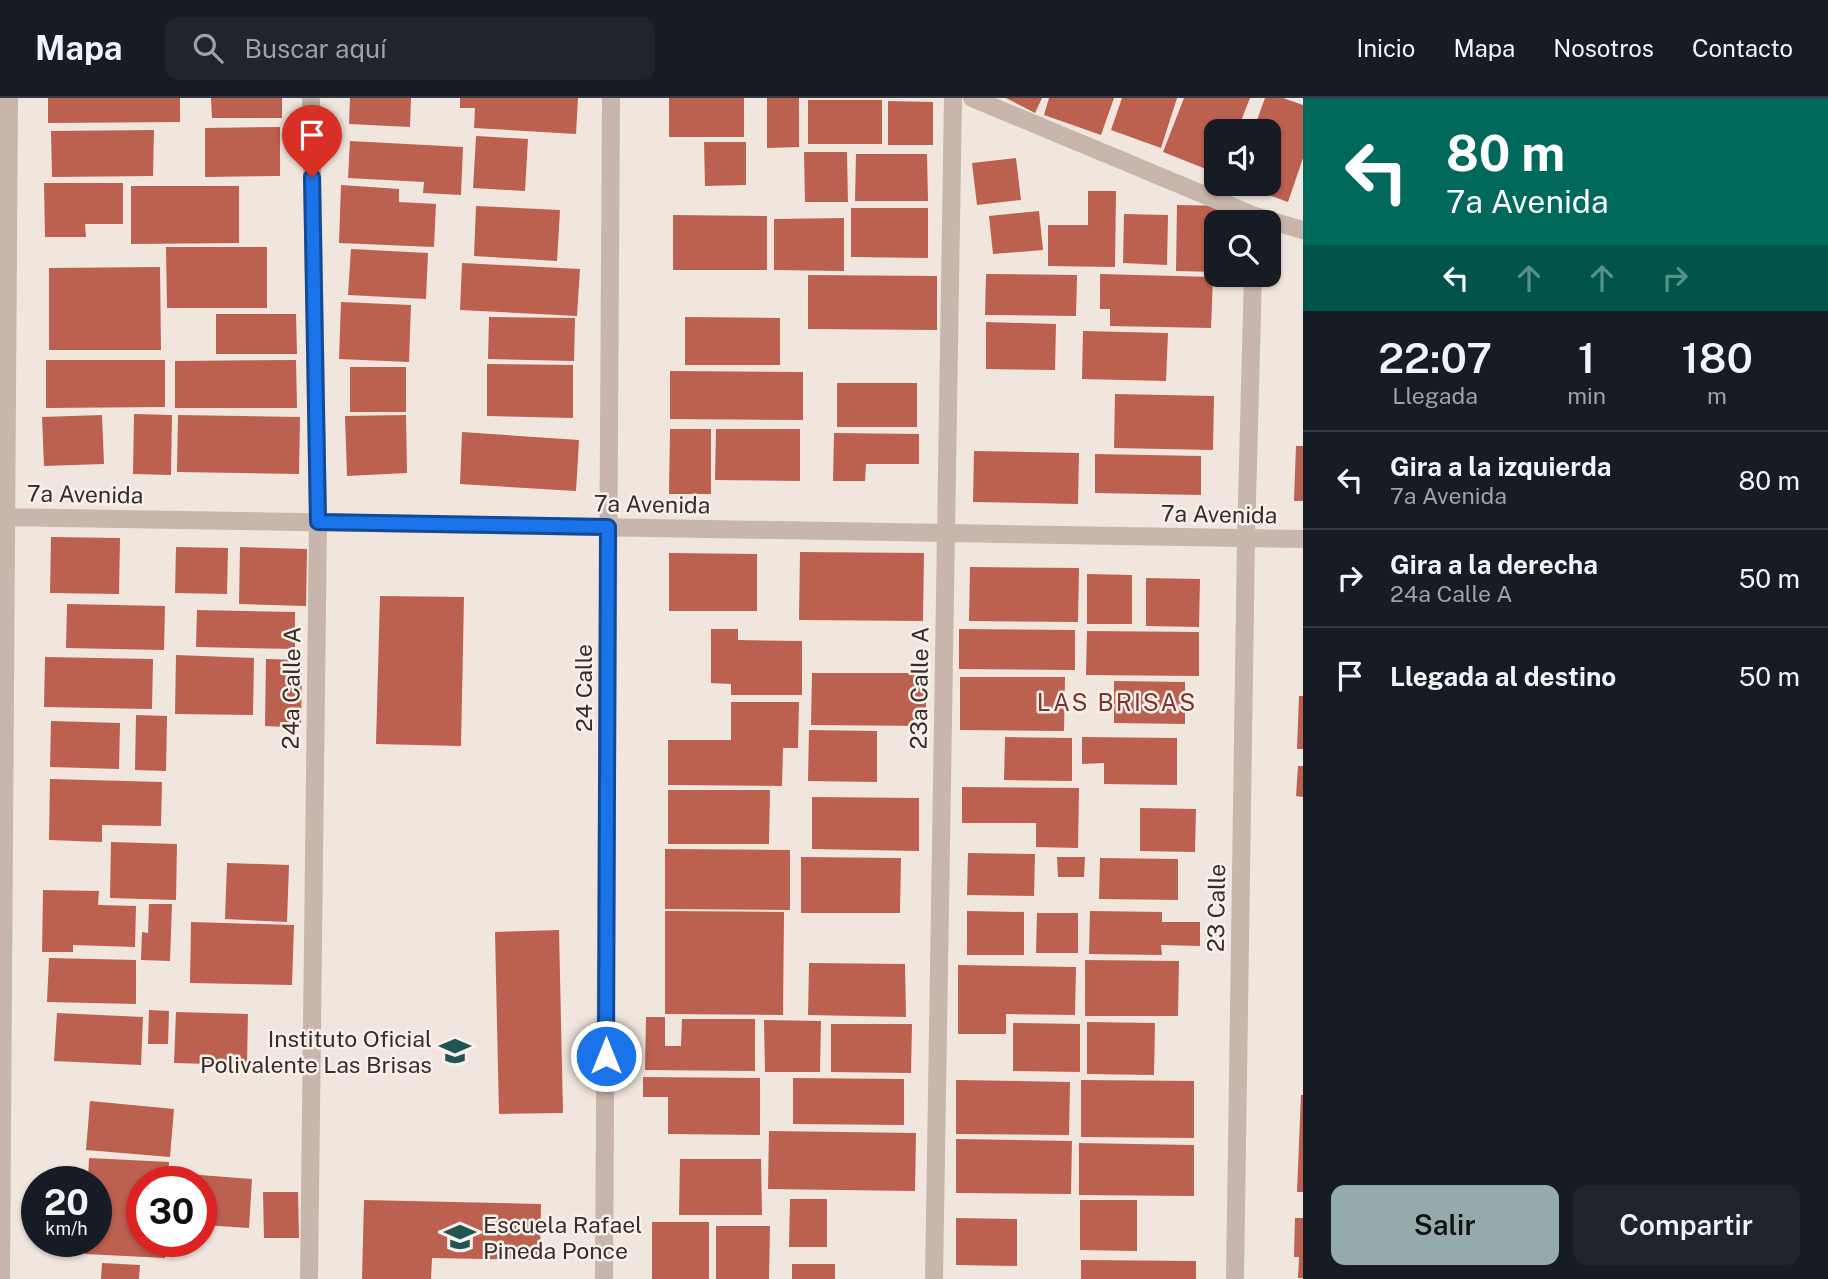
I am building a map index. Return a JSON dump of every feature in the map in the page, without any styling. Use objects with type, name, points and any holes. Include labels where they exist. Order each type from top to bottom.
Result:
[{"type":"street","points":[[1,1279],[3,517],[9,98]]},
{"type":"street","name":"24a Calle A","points":[[309,1279],[318,522],[310,98]]},
{"type":"street","name":"24 Calle","points":[[604,1279],[611,98]]},
{"type":"street","name":"23a Calle A","points":[[934,1279],[953,98]]},
{"type":"street","points":[[972,98],[1234,210]]},
{"type":"street","points":[[1281,225],[1303,230]]},
{"type":"street","name":"23 Calle","points":[[1235,1279],[1246,538],[1253,287]]},
{"type":"street","name":"7a Avenida","points":[[3,517],[1303,540]]},
{"type":"building","points":[[48,98],[180,98],[180,122],[48,123]]},
{"type":"building","points":[[211,98],[282,98],[282,118],[212,118]]},
{"type":"building","points":[[350,98],[411,98],[410,127],[349,124]]},
{"type":"building","points":[[460,98],[578,98],[576,134],[474,128],[475,108],[460,108]]},
{"type":"building","points":[[669,98],[744,98],[744,137],[669,137]]},
{"type":"building","points":[[767,98],[799,98],[799,147],[767,148]]},
{"type":"building","points":[[1006,98],[1042,98],[1035,113]]},
{"type":"building","points":[[1049,98],[1114,98],[1101,135],[1044,115]]},
{"type":"building","points":[[1122,98],[1177,98],[1161,148],[1111,130]]},
{"type":"building","points":[[1184,98],[1250,98],[1242,119],[1204,119],[1204,168],[1163,152]]},
{"type":"building","points":[[1265,98],[1283,98],[1303,105],[1303,158],[1288,202],[1272,196],[1281,196],[1281,119],[1257,119]]},
{"type":"building","points":[[808,100],[882,100],[882,144],[808,144]]},
{"type":"building","points":[[888,101],[933,102],[933,145],[888,145]]},
{"type":"building","points":[[280,127],[280,176],[205,177],[205,128]]},
{"type":"building","points":[[154,130],[153,176],[52,177],[51,131]]},
{"type":"building","points":[[476,136],[528,139],[525,191],[473,188]]},
{"type":"building","points":[[350,141],[463,147],[461,195],[423,193],[424,182],[348,178]]},
{"type":"building","points":[[704,142],[746,142],[746,185],[705,186]]},
{"type":"building","points":[[804,152],[847,152],[848,202],[805,202]]},
{"type":"building","points":[[856,154],[927,154],[928,201],[855,201]]},
{"type":"building","points":[[1016,158],[1021,200],[977,205],[972,163]]},
{"type":"building","points":[[44,183],[123,183],[123,224],[85,224],[86,237],[45,237]]},
{"type":"building","points":[[341,185],[399,189],[399,202],[436,204],[434,247],[339,243]]},
{"type":"building","points":[[131,186],[239,186],[239,243],[131,244]]},
{"type":"building","points":[[1088,191],[1116,191],[1115,267],[1048,266],[1048,225],[1088,225]]},
{"type":"building","points":[[1177,205],[1228,206],[1228,210],[1204,210],[1204,272],[1176,271]]},
{"type":"building","points":[[476,206],[560,210],[557,261],[474,256]]},
{"type":"building","points":[[851,208],[928,208],[928,258],[851,257]]},
{"type":"building","points":[[1039,211],[1043,250],[993,254],[989,216]]},
{"type":"building","points":[[1124,214],[1168,215],[1167,265],[1123,263]]},
{"type":"building","points":[[673,215],[767,216],[767,270],[673,270]]},
{"type":"building","points":[[844,218],[844,271],[774,270],[774,219]]},
{"type":"building","points":[[166,247],[267,247],[267,308],[167,308]]},
{"type":"building","points":[[351,249],[428,253],[426,299],[348,295]]},
{"type":"building","points":[[462,263],[580,269],[577,316],[460,310]]},
{"type":"building","points":[[160,267],[161,350],[49,350],[49,268]]},
{"type":"building","points":[[986,274],[1077,275],[1076,316],[985,315]]},
{"type":"building","points":[[1100,274],[1204,277],[1204,287],[1213,287],[1211,328],[1110,326],[1110,309],[1100,309]]},
{"type":"building","points":[[808,275],[937,276],[937,330],[808,329]]},
{"type":"building","points":[[341,302],[411,305],[409,362],[339,359]]},
{"type":"building","points":[[216,314],[296,314],[297,354],[216,354]]},
{"type":"building","points":[[489,317],[575,318],[574,361],[488,359]]},
{"type":"building","points":[[685,317],[780,318],[780,365],[685,365]]},
{"type":"building","points":[[986,322],[1056,324],[1055,370],[986,369]]},
{"type":"building","points":[[1083,331],[1168,333],[1166,381],[1082,379]]},
{"type":"building","points":[[46,360],[165,360],[165,407],[46,408]]},
{"type":"building","points":[[296,360],[297,408],[175,408],[175,361]]},
{"type":"building","points":[[487,364],[573,365],[573,418],[487,416]]},
{"type":"building","points":[[350,367],[406,367],[406,412],[350,412]]},
{"type":"building","points":[[670,371],[803,372],[803,420],[670,419]]},
{"type":"building","points":[[837,383],[917,383],[917,427],[837,427]]},
{"type":"building","points":[[1115,394],[1214,396],[1213,450],[1114,448]]},
{"type":"building","points":[[134,414],[172,415],[171,475],[133,474]]},
{"type":"building","points":[[102,415],[104,464],[44,466],[42,417]]},
{"type":"building","points":[[178,415],[300,417],[299,474],[177,472]]},
{"type":"building","points":[[406,415],[407,473],[347,476],[345,416]]},
{"type":"building","points":[[670,429],[711,429],[711,494],[669,494]]},
{"type":"building","points":[[716,429],[800,429],[800,481],[715,480]]},
{"type":"building","points":[[462,432],[579,440],[576,491],[460,484]]},
{"type":"building","points":[[834,433],[919,434],[919,464],[866,464],[865,481],[833,481]]},
{"type":"building","points":[[1296,446],[1303,446],[1303,501],[1294,501]]},
{"type":"building","points":[[974,451],[1079,453],[1078,504],[973,502]]},
{"type":"building","points":[[1095,454],[1201,456],[1201,495],[1095,493]]},
{"type":"building","points":[[51,537],[120,538],[119,594],[50,593]]},
{"type":"building","points":[[176,547],[228,548],[227,594],[175,593]]},
{"type":"building","points":[[240,547],[307,549],[306,606],[239,604]]},
{"type":"building","points":[[800,552],[924,553],[923,621],[799,620]]},
{"type":"building","points":[[669,553],[757,554],[757,611],[669,611]]},
{"type":"building","points":[[970,567],[1079,568],[1078,622],[969,621]]},
{"type":"building","points":[[1087,574],[1132,575],[1132,624],[1087,624]]},
{"type":"building","points":[[1146,578],[1200,579],[1199,627],[1146,626]]},
{"type":"building","points":[[380,596],[464,597],[461,746],[376,744]]},
{"type":"building","points":[[67,604],[165,606],[164,650],[66,648]]},
{"type":"building","points":[[197,610],[295,612],[295,649],[196,647]]},
{"type":"building","points":[[711,629],[738,629],[738,640],[802,641],[802,695],[731,695],[731,684],[711,683]]},
{"type":"building","points":[[959,629],[1075,630],[1075,670],[959,669]]},
{"type":"building","points":[[1087,631],[1199,632],[1199,676],[1086,675]]},
{"type":"building","points":[[176,655],[254,658],[253,715],[175,714]]},
{"type":"building","points":[[45,657],[153,659],[152,709],[44,707]]},
{"type":"building","points":[[266,659],[302,660],[301,728],[265,726]]},
{"type":"building","points":[[812,673],[926,673],[926,726],[811,725]]},
{"type":"building","points":[[960,677],[1065,677],[1064,731],[960,730]]},
{"type":"building","points":[[1114,681],[1185,682],[1185,724],[1114,723]]},
{"type":"building","points":[[1299,696],[1303,696],[1303,749],[1297,749]]},
{"type":"building","points":[[731,702],[799,702],[798,748],[783,748],[782,786],[668,785],[668,740],[731,740]]},
{"type":"building","points":[[136,715],[167,716],[166,771],[135,770]]},
{"type":"building","points":[[51,721],[120,723],[119,769],[50,767]]},
{"type":"building","points":[[809,730],[877,731],[877,782],[808,781]]},
{"type":"building","points":[[1005,737],[1072,738],[1072,781],[1004,780]]},
{"type":"building","points":[[1082,737],[1177,738],[1177,785],[1104,784],[1104,763],[1082,764]]},
{"type":"building","points":[[1298,766],[1303,766],[1303,797],[1296,796]]},
{"type":"building","points":[[50,779],[162,782],[161,826],[102,825],[102,842],[49,840]]},
{"type":"building","points":[[962,787],[1079,788],[1078,848],[1036,847],[1036,823],[962,823]]},
{"type":"building","points":[[668,790],[770,790],[769,844],[668,844]]},
{"type":"building","points":[[812,797],[919,798],[919,851],[812,849]]},
{"type":"building","points":[[1140,808],[1196,809],[1195,852],[1140,851]]},
{"type":"building","points":[[111,842],[177,844],[176,900],[110,898]]},
{"type":"building","points":[[665,849],[790,850],[790,910],[665,909]]},
{"type":"building","points":[[968,853],[1035,854],[1034,896],[967,895]]},
{"type":"building","points":[[801,857],[901,858],[900,913],[801,913]]},
{"type":"building","points":[[1057,857],[1085,857],[1084,877],[1058,877]]},
{"type":"building","points":[[1100,858],[1178,859],[1178,900],[1099,899]]},
{"type":"building","points":[[227,863],[289,865],[287,922],[225,919]]},
{"type":"building","points":[[43,890],[99,891],[98,905],[136,906],[135,947],[73,945],[73,952],[42,952]]},
{"type":"building","points":[[149,904],[172,904],[170,961],[141,960],[142,932],[148,933]]},
{"type":"building","points":[[665,911],[784,912],[783,1015],[665,1014]]},
{"type":"building","points":[[967,911],[1024,912],[1024,955],[967,955]]},
{"type":"building","points":[[1090,911],[1162,912],[1162,922],[1200,922],[1200,946],[1161,945],[1162,955],[1089,954]]},
{"type":"building","points":[[1037,913],[1078,913],[1078,953],[1036,953]]},
{"type":"building","points":[[191,922],[294,925],[292,985],[190,983]]},
{"type":"building","points":[[559,930],[563,1113],[499,1114],[495,932]]},
{"type":"building","points":[[49,958],[136,960],[136,1004],[47,1002]]},
{"type":"building","points":[[1085,960],[1179,961],[1178,1016],[1085,1016]]},
{"type":"building","points":[[809,963],[905,964],[906,1017],[808,1015]]},
{"type":"building","points":[[958,965],[1076,967],[1075,1015],[1006,1014],[1006,1034],[958,1034]]},
{"type":"building","points":[[149,1010],[169,1011],[168,1044],[148,1044]]},
{"type":"building","points":[[176,1012],[248,1014],[247,1065],[174,1063]]},
{"type":"building","points":[[57,1013],[143,1017],[141,1065],[54,1061]]},
{"type":"building","points":[[646,1017],[665,1017],[665,1046],[681,1046],[682,1019],[755,1019],[755,1071],[645,1070]]},
{"type":"building","points":[[764,1020],[821,1021],[820,1072],[765,1072]]},
{"type":"building","points":[[1087,1022],[1155,1023],[1154,1075],[1087,1074]]},
{"type":"building","points":[[1013,1023],[1080,1024],[1080,1072],[1013,1071]]},
{"type":"building","points":[[831,1024],[912,1024],[911,1073],[831,1072]]},
{"type":"building","points":[[643,1077],[760,1078],[760,1135],[668,1134],[668,1097],[643,1097]]},
{"type":"building","points":[[793,1078],[904,1079],[904,1125],[793,1124]]},
{"type":"building","points":[[956,1080],[1070,1082],[1069,1135],[956,1134]]},
{"type":"building","points":[[1081,1080],[1194,1081],[1194,1138],[1081,1137]]},
{"type":"building","points":[[1301,1095],[1303,1192],[1297,1192]]},
{"type":"building","points":[[90,1101],[174,1109],[170,1157],[86,1150]]},
{"type":"building","points":[[769,1131],[916,1133],[915,1191],[768,1189]]},
{"type":"building","points":[[956,1139],[1072,1141],[1071,1194],[956,1193]]},
{"type":"building","points":[[1079,1143],[1194,1145],[1194,1196],[1079,1195]]},
{"type":"building","points":[[89,1158],[169,1162],[169,1166],[126,1166],[126,1256],[112,1255],[112,1166],[89,1166]]},
{"type":"building","points":[[680,1159],[761,1159],[762,1215],[679,1215]]},
{"type":"building","points":[[217,1176],[252,1179],[249,1228],[217,1226]]},
{"type":"building","points":[[263,1192],[298,1192],[299,1238],[264,1238]]},
{"type":"building","points":[[790,1199],[827,1199],[827,1247],[789,1247]]},
{"type":"building","name":"Escuela Rafael Pineda Ponce","points":[[364,1200],[541,1204],[540,1260],[432,1258],[431,1279],[362,1279]]},
{"type":"building","points":[[1080,1200],[1137,1200],[1137,1251],[1080,1250]]},
{"type":"building","points":[[956,1218],[1017,1219],[1017,1266],[956,1265]]},
{"type":"building","points":[[1295,1218],[1303,1218],[1303,1278],[1298,1278],[1299,1257],[1294,1257]]},
{"type":"building","points":[[652,1222],[709,1222],[709,1279],[652,1279]]},
{"type":"building","points":[[716,1226],[770,1226],[769,1279],[716,1279]]},
{"type":"building","points":[[1081,1260],[1196,1261],[1196,1279],[1081,1279]]},
{"type":"building","points":[[102,1263],[140,1265],[139,1279],[101,1279]]},
{"type":"building","points":[[792,1264],[835,1264],[835,1279],[792,1279]]},
{"type":"place","name":"Instituto Oficial Polivalente Las Brisas","points":[[455,1051]]},
{"type":"place","name":"Escuela Rafael Pineda Ponce","points":[[460,1237]]},
{"type":"district","name":"LAS BRISAS","points":[[1117,702]]},
{"type":"route","points":[[312,177],[318,522],[608,527],[606,1056]]}]
